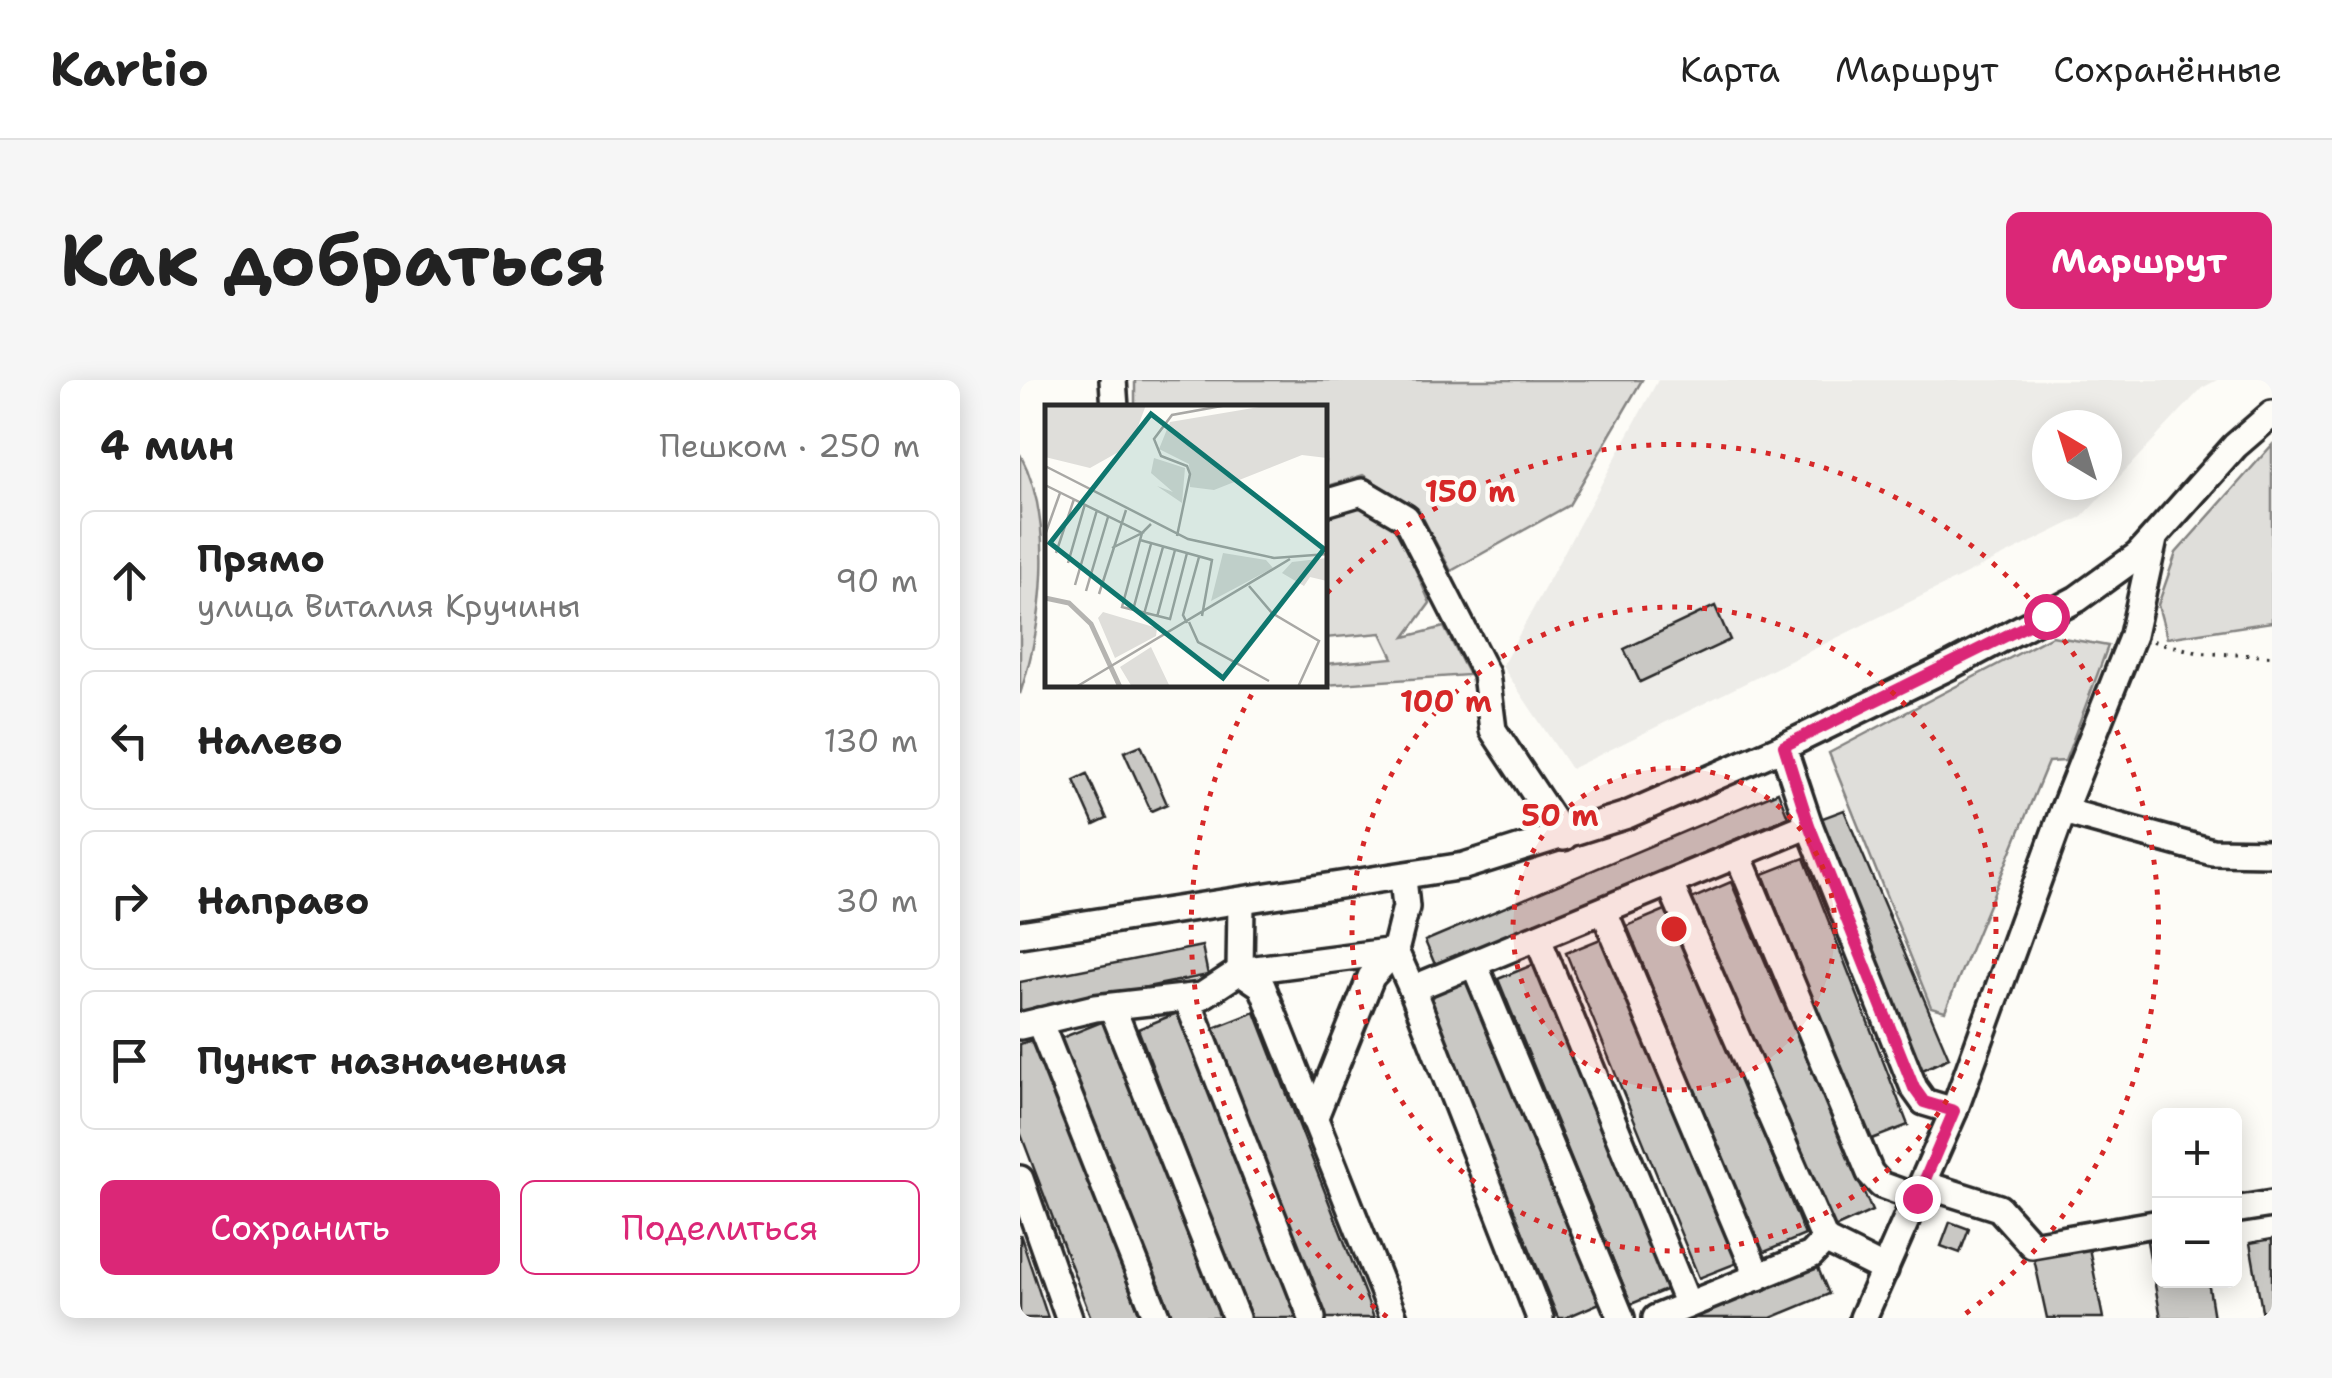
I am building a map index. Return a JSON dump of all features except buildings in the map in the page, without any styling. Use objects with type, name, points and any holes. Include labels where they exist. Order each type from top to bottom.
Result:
[{"type":"street","points":[[1112,380],[1114,405]]},
{"type":"street","points":[[1020,934],[1403,878],[1464,866],[1627,816],[1952,665],[2077,599],[2117,572],[2154,539],[2235,446],[2272,414]]},
{"type":"street","points":[[1328,503],[1362,492],[1406,518],[1486,674],[1492,730],[1564,838]]},
{"type":"street","points":[[1863,1318],[1954,1111],[2063,811],[2133,636],[2154,539]]},
{"type":"street","points":[[1784,746],[1809,825],[1914,1088],[1924,1102],[1954,1111]]},
{"type":"street","points":[[2063,811],[2212,852],[2272,853]]},
{"type":"street","points":[[1412,989],[1809,825]]},
{"type":"street","points":[[1738,855],[1870,1173],[1882,1185],[1999,1208],[2032,1246],[2152,1225]]},
{"type":"street","points":[[1314,1119],[1371,977],[1394,951],[1406,907],[1403,878]]},
{"type":"street","points":[[1670,884],[1825,1240],[1886,1270]]},
{"type":"street","points":[[1240,971],[1241,903]]},
{"type":"street","points":[[1604,911],[1758,1277]]},
{"type":"street","points":[[1538,939],[1688,1305]]},
{"type":"street","points":[[1157,1318],[1030,1024],[1112,1007],[1202,996],[1240,971],[1394,951]]},
{"type":"street","points":[[1394,951],[1540,1318]]},
{"type":"street","points":[[1475,966],[1621,1318]]},
{"type":"street","points":[[1240,971],[1262,986],[1394,1318]]},
{"type":"street","points":[[1187,999],[1312,1318]]},
{"type":"street","points":[[1112,1007],[1236,1318]]},
{"type":"street","points":[[1020,1178],[1069,1318]]},
{"type":"street","points":[[2242,1209],[2272,1204]]},
{"type":"street","points":[[1656,1318],[1811,1255],[1825,1240]]},
{"type":"path","points":[[2133,636],[2200,653],[2272,656]]},
{"type":"shaded area","points":[[1135,380],[1642,380],[1569,505],[1451,571],[1418,509],[1363,475],[1328,486],[1328,405],[1135,405]]},
{"type":"shaded area","points":[[1658,380],[2217,380],[2202,388],[2122,474],[2122,410],[2032,410],[2032,500],[2098,500],[2082,517],[1571,769],[1502,666]]},
{"type":"shaded area","points":[[2272,445],[2272,622],[2167,638],[2158,605],[2176,553]]},
{"type":"shaded area","points":[[1020,454],[1038,510],[1042,573],[1035,637],[1020,694]]},
{"type":"shaded area","points":[[1361,506],[1395,522],[1430,603],[1405,637],[1444,627],[1469,675],[1328,685],[1328,664],[1393,658],[1381,633],[1328,638],[1328,517]]},
{"type":"shaded area","points":[[2052,636],[2108,646],[2065,761],[2048,762],[1945,1011],[1931,1007],[1829,753]]},
{"type":"route","points":[[1917,1198],[1954,1111],[1924,1102],[1914,1088],[1809,825],[1784,746],[2046,616]]}]
